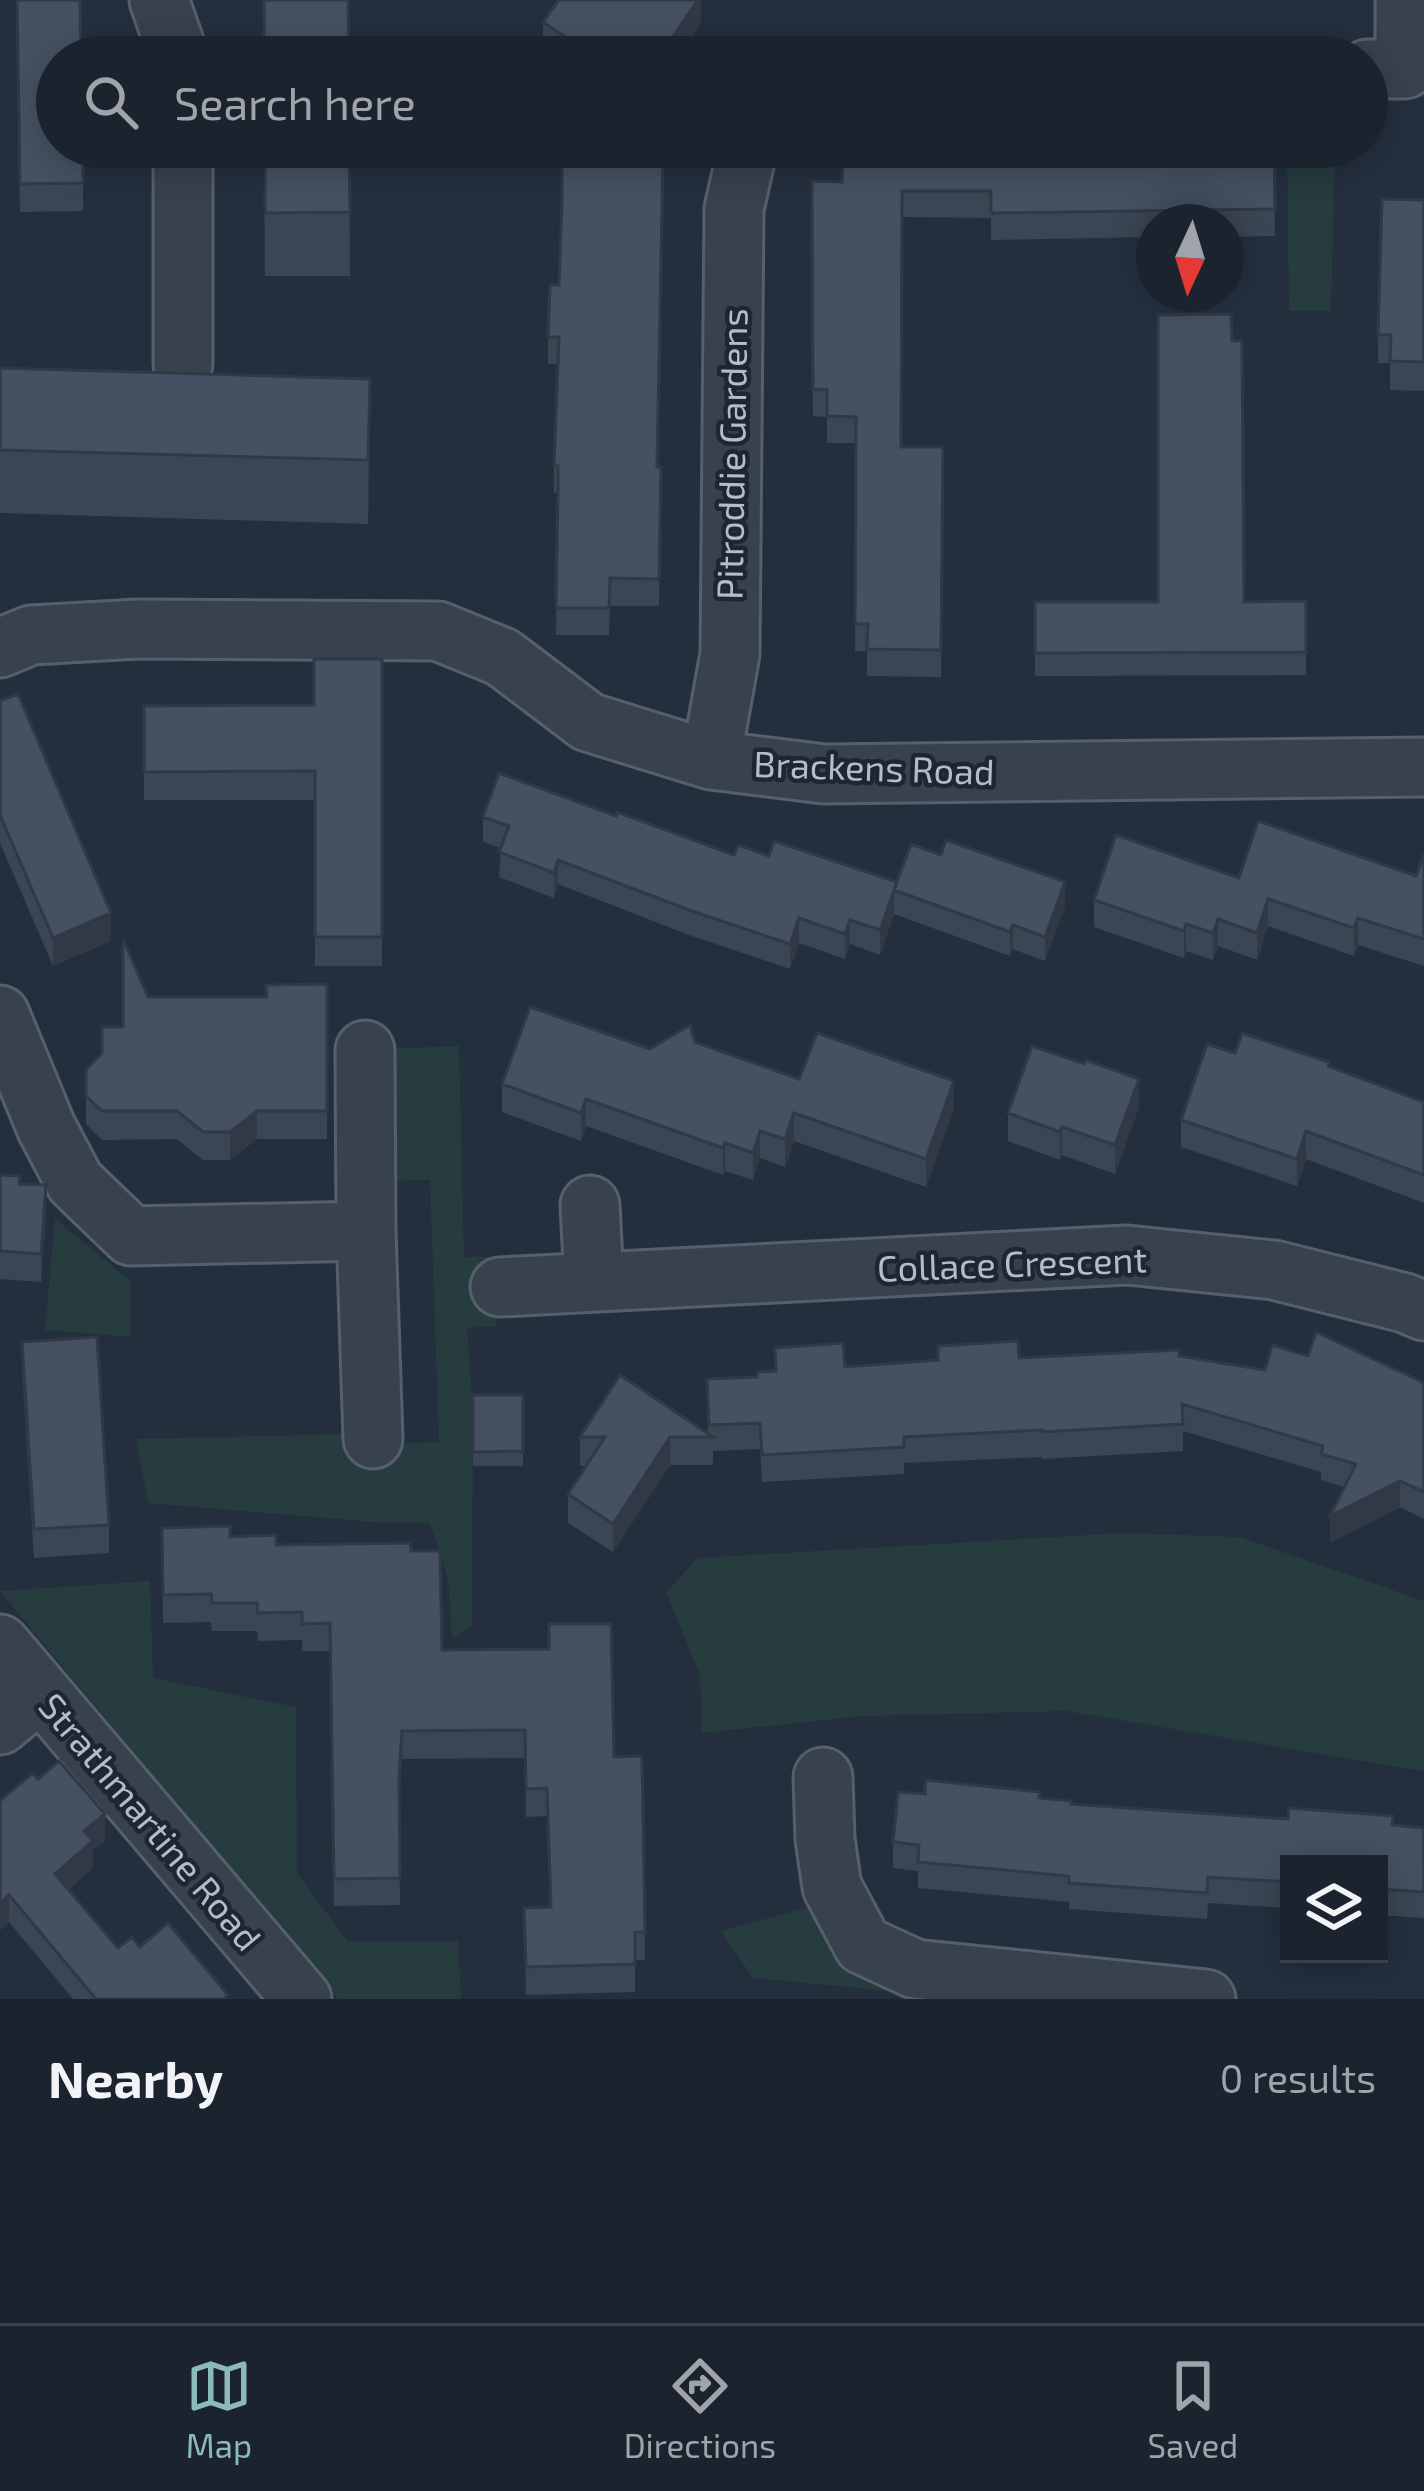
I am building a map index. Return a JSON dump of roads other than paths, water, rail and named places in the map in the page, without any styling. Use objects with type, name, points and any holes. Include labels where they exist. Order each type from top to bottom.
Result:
[{"type":"street","points":[[159,0],[172,36]]},
{"type":"street","points":[[1388,69],[1405,69],[1405,0]]},
{"type":"street","points":[[183,168],[183,364]]},
{"type":"street","name":"Pitroddie Gardens","points":[[711,760],[730,655],[734,209],[743,168]]},
{"type":"street","name":"Brackens Road","points":[[0,648],[32,635],[138,629],[437,631],[502,657],[588,722],[711,760],[824,774],[1424,767]]},
{"type":"street","points":[[0,1015],[46,1127],[75,1182],[131,1235],[366,1231]]},
{"type":"street","points":[[364,1050],[373,1439]]},
{"type":"street","points":[[590,1204],[594,1282]]},
{"type":"street","name":"Collace Crescent","points":[[500,1287],[1127,1255],[1274,1270],[1424,1311]]},
{"type":"street","name":"Strathmartine Road","points":[[0,1645],[20,1709],[302,1999]]},
{"type":"street","points":[[823,1777],[832,1887],[863,1946],[915,1969],[1206,1999]]}]
